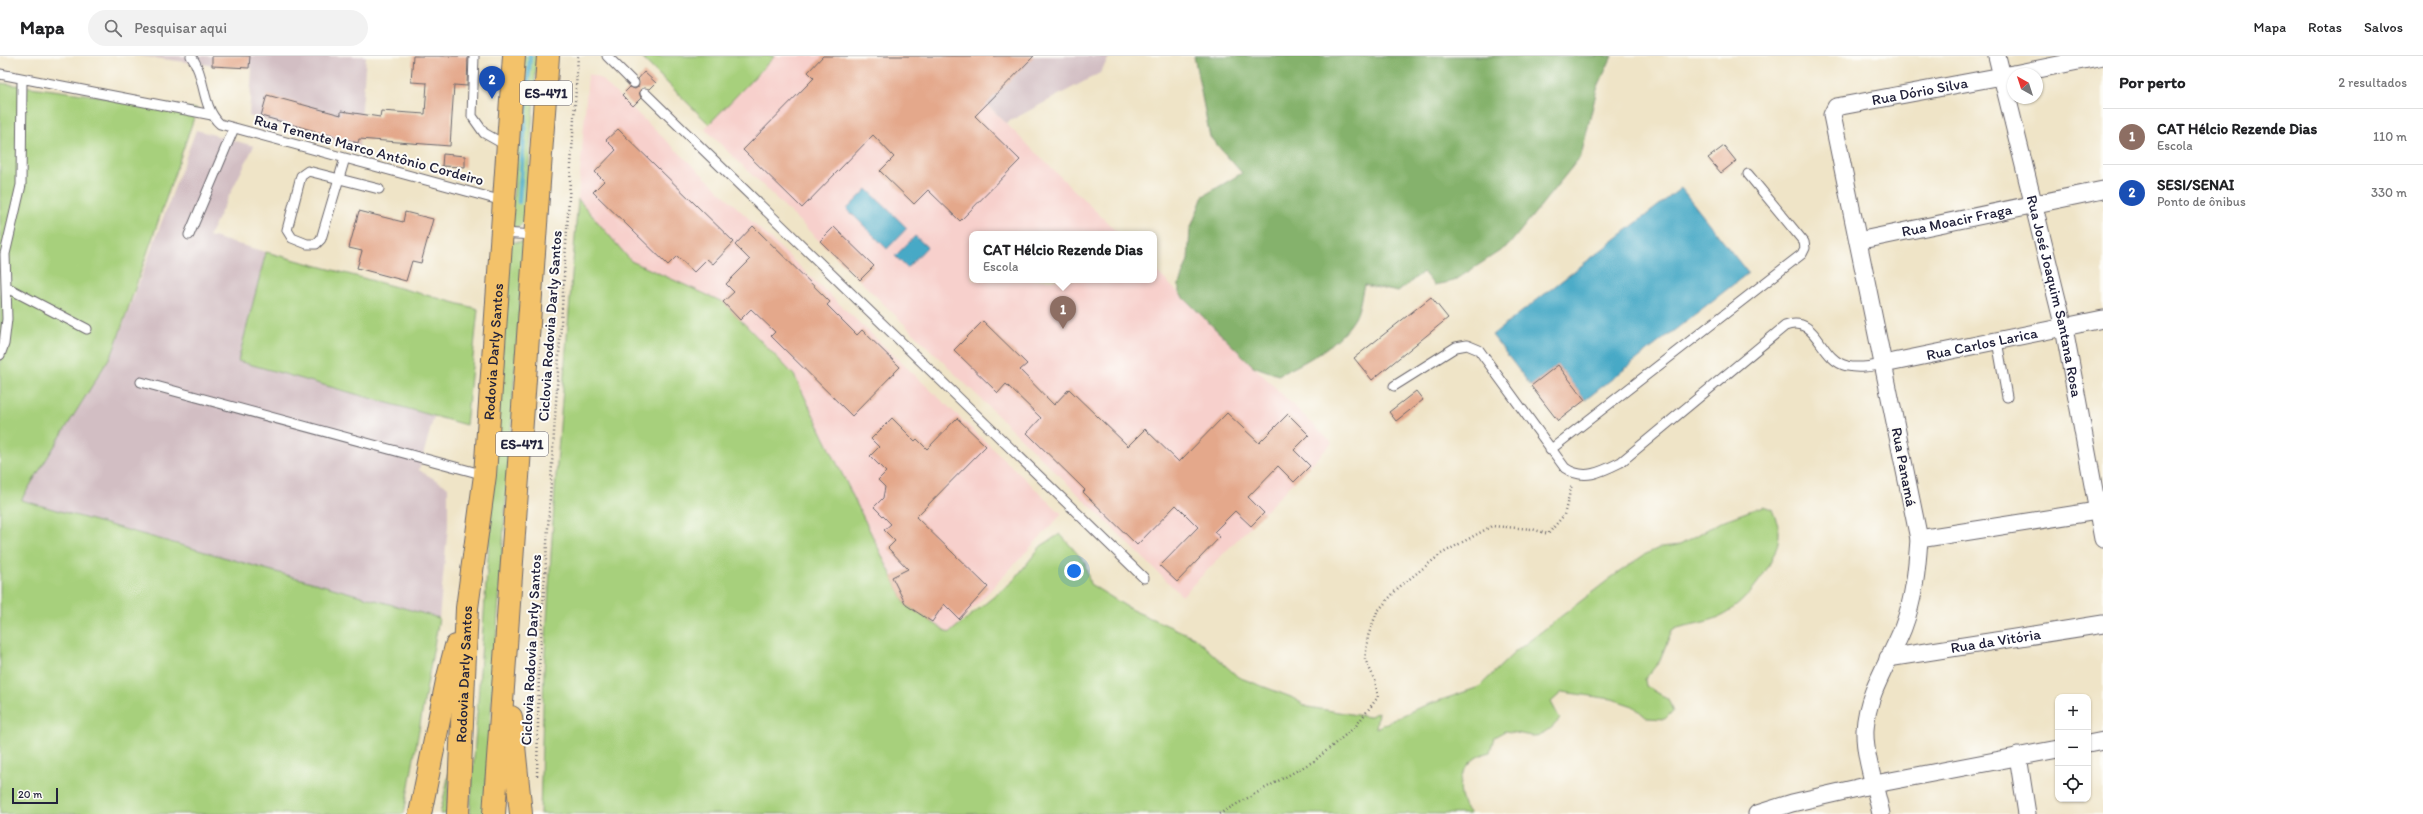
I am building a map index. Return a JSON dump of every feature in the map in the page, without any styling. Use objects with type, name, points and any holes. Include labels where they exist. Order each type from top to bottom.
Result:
[{"type":"main road","name":"Rodovia Darly Santos","points":[[458,814],[467,608],[485,475],[514,56]]},
{"type":"main road","name":"ES-471","points":[[494,814],[548,65]]},
{"type":"main road","points":[[420,814],[447,681],[467,608]]},
{"type":"main road","points":[[505,674],[521,814]]},
{"type":"street","name":"Rua José Joaquim Santana Rosa","points":[[1997,56],[2007,71]]},
{"type":"street","name":"Rua Dório Silva","points":[[2043,68],[2103,56]]},
{"type":"street","name":"Rua Dório Silva","points":[[1832,115],[1836,107],[2007,76]]},
{"type":"street","name":"Rua José Joaquim Santana Rosa","points":[[2015,104],[2034,204],[2064,328],[2103,539]]},
{"type":"street","name":"Rua Panamá","points":[[1832,115],[1919,539],[1916,575],[1909,611],[1876,682],[1870,701],[1865,731],[1867,752],[1881,814]]},
{"type":"street","name":"Rua Moacir Fraga","points":[[1858,241],[2103,190]]},
{"type":"street","name":"Rua Carlos Larica","points":[[1884,364],[2103,319]]},
{"type":"street","points":[[1919,539],[2097,511]]},
{"type":"street","name":"Rua da Vitória","points":[[1888,658],[2103,624]]},
{"type":"street","points":[[2091,743],[2103,741]]},
{"type":"street","points":[[1757,814],[1791,809],[1875,784],[2055,750]]},
{"type":"street","points":[[2018,756],[2027,814]]},
{"type":"lane","points":[[189,235],[231,127],[220,124],[212,115],[202,76],[191,56]]},
{"type":"lane","points":[[474,56],[472,116],[484,133],[507,146]]},
{"type":"lane","points":[[548,65],[559,56]]},
{"type":"lane","points":[[607,56],[634,83]]},
{"type":"lane","points":[[0,74],[212,115]]},
{"type":"lane","points":[[0,355],[4,344],[7,319],[8,288],[5,254],[21,186],[22,79]]},
{"type":"lane","points":[[645,93],[1144,578]]},
{"type":"lane","name":"Rua Tenente Marco Antônio Cordeiro","points":[[231,127],[503,201]]},
{"type":"lane","points":[[345,158],[339,178],[320,239],[316,244],[307,244],[292,238],[287,230],[301,176],[308,171],[339,178],[380,189]]},
{"type":"lane","points":[[1550,450],[1802,254],[1805,248],[1804,242],[1748,174]]},
{"type":"lane","points":[[501,233],[535,235]]},
{"type":"lane","points":[[8,288],[87,329]]},
{"type":"lane","points":[[1394,386],[1456,347],[1467,345],[1479,350],[1550,450],[1565,468],[1574,474],[1587,475],[1601,472],[1621,462],[1703,392],[1784,326],[1792,323],[1799,323],[1811,329],[1836,361],[1846,366],[1865,367],[1884,364]]},
{"type":"lane","points":[[1996,341],[2007,397]]},
{"type":"lane","points":[[141,382],[485,475]]},
{"type":"path","name":"Ciclovia Rodovia Darly Santos","points":[[537,783],[539,669],[578,56]]},
{"type":"path","points":[[1219,814],[1314,761],[1355,727],[1378,697],[1375,680],[1365,659],[1368,636],[1377,612],[1398,588],[1441,554],[1492,526],[1532,530],[1548,534],[1564,515],[1574,474]]},
{"type":"shaded area","points":[[139,56],[366,56],[359,147],[249,116],[252,68],[209,65]]},
{"type":"shaded area","points":[[640,56],[937,56],[1116,231],[969,231],[969,283],[1157,283],[1157,272],[1332,443],[1182,596],[705,129],[709,124]]},
{"type":"shaded area","points":[[937,56],[1110,56],[1100,73],[1006,123]]},
{"type":"shaded area","points":[[588,74],[601,79],[1062,514],[950,633],[906,605],[794,375],[723,302],[631,261],[578,199]]},
{"type":"shaded area","points":[[196,130],[254,146],[209,236],[266,252],[238,361],[434,416],[419,470],[448,487],[448,526],[439,618],[20,500],[113,352]]},
{"type":"green space","points":[[523,56],[537,56],[525,221],[518,227],[511,227]]},
{"type":"green space","points":[[640,56],[775,56],[709,124]]},
{"type":"green space","points":[[1194,56],[1612,56],[1597,89],[1581,156],[1509,245],[1454,281],[1434,285],[1423,272],[1398,292],[1364,285],[1357,314],[1340,336],[1310,359],[1278,375],[1253,366],[1179,293],[1179,284],[1188,260],[1190,230],[1203,196],[1242,173],[1210,137]]},
{"type":"green space","points":[[0,83],[197,109],[113,352],[21,500],[439,618],[404,814],[0,814]]},
{"type":"green space","points":[[578,199],[631,261],[723,302],[794,375],[906,605],[949,633],[1013,581],[1041,546],[1060,534],[1084,561],[1090,584],[1132,610],[1194,637],[1238,677],[1291,697],[1308,707],[1369,717],[1378,712],[1376,728],[1418,708],[1479,687],[1515,652],[1612,577],[1644,555],[1661,547],[1680,545],[1722,521],[1763,506],[1772,509],[1779,529],[1778,543],[1774,556],[1759,581],[1729,612],[1707,621],[1672,630],[1659,662],[1645,679],[1646,686],[1668,699],[1673,711],[1665,719],[1647,718],[1633,706],[1612,699],[1562,692],[1551,702],[1560,719],[1553,727],[1541,735],[1535,736],[1505,731],[1494,737],[1490,752],[1480,755],[1466,768],[1460,786],[1464,805],[1470,814],[540,814],[544,670],[555,489]]},
{"type":"green space","points":[[510,242],[524,242],[484,814],[470,814]]},
{"type":"green space","points":[[266,252],[478,309],[466,425],[238,361]]},
{"type":"green space","points":[[450,769],[447,814],[440,814],[441,809]]},
{"type":"water","points":[[1681,188],[1748,273],[1585,400],[1558,365],[1531,386],[1492,335]]},
{"type":"water","points":[[867,189],[907,228],[887,249],[847,209]]},
{"type":"water","points":[[915,236],[927,247],[907,268],[895,256]]},
{"type":"building","points":[[212,56],[250,56],[249,68],[212,66]]},
{"type":"building","points":[[413,56],[468,56],[467,86],[454,85],[450,146],[359,139],[358,143],[261,116],[267,95],[341,115],[341,111],[380,117],[381,111],[425,114],[427,83],[411,82]]},
{"type":"building","points":[[823,56],[1034,56],[975,116],[1020,160],[960,221],[928,190],[914,204],[880,171],[894,157],[873,135],[802,208],[743,150],[814,78],[808,72]]},
{"type":"building","points":[[644,72],[656,83],[650,89],[641,89],[639,92],[641,98],[633,106],[622,95],[630,87],[635,89],[638,87],[638,79]]},
{"type":"building","points":[[618,129],[734,242],[713,264],[707,259],[694,272],[677,256],[668,265],[593,192],[604,181],[595,172],[616,150],[606,140]]},
{"type":"building","points":[[1724,146],[1736,161],[1721,173],[1708,158]]},
{"type":"building","points":[[443,154],[465,156],[465,167],[442,166]]},
{"type":"building","points":[[359,211],[403,222],[405,212],[433,219],[421,263],[412,261],[406,281],[357,268],[362,251],[349,248]]},
{"type":"building","points":[[753,226],[830,302],[827,305],[857,335],[862,330],[900,367],[852,416],[771,336],[775,332],[751,309],[740,320],[723,302],[734,292],[726,284],[750,260],[735,245]]},
{"type":"building","points":[[834,227],[874,266],[860,280],[820,241]]},
{"type":"building","points":[[1431,297],[1448,318],[1372,380],[1354,358]]},
{"type":"building","points":[[983,321],[1027,364],[1020,370],[1054,405],[1069,389],[1128,446],[1145,429],[1179,462],[1227,413],[1259,443],[1288,414],[1309,435],[1294,450],[1310,466],[1294,482],[1278,466],[1248,497],[1264,513],[1251,526],[1235,511],[1214,532],[1220,537],[1177,582],[1160,566],[1198,527],[1176,505],[1137,545],[1083,492],[1085,490],[1027,433],[1041,418],[1006,384],[998,393],[954,350]]},
{"type":"building","points":[[1558,365],[1585,400],[1558,421],[1531,386]]},
{"type":"building","points":[[1416,391],[1423,400],[1396,421],[1389,412]]},
{"type":"building","points":[[892,418],[915,441],[917,439],[927,449],[957,418],[986,446],[916,517],[988,587],[959,619],[944,604],[932,622],[906,605],[892,577],[908,569],[888,548],[895,541],[884,530],[891,524],[874,507],[883,498],[885,487],[878,480],[886,472],[870,456],[879,447],[871,439]]},
{"type":"waterway","points":[[519,202],[530,56]]},
{"type":"place","name":"SESI/SENAI","points":[[492,99]]},
{"type":"place","name":"CAT Hélcio Rezende Dias","points":[[1063,329]]}]
